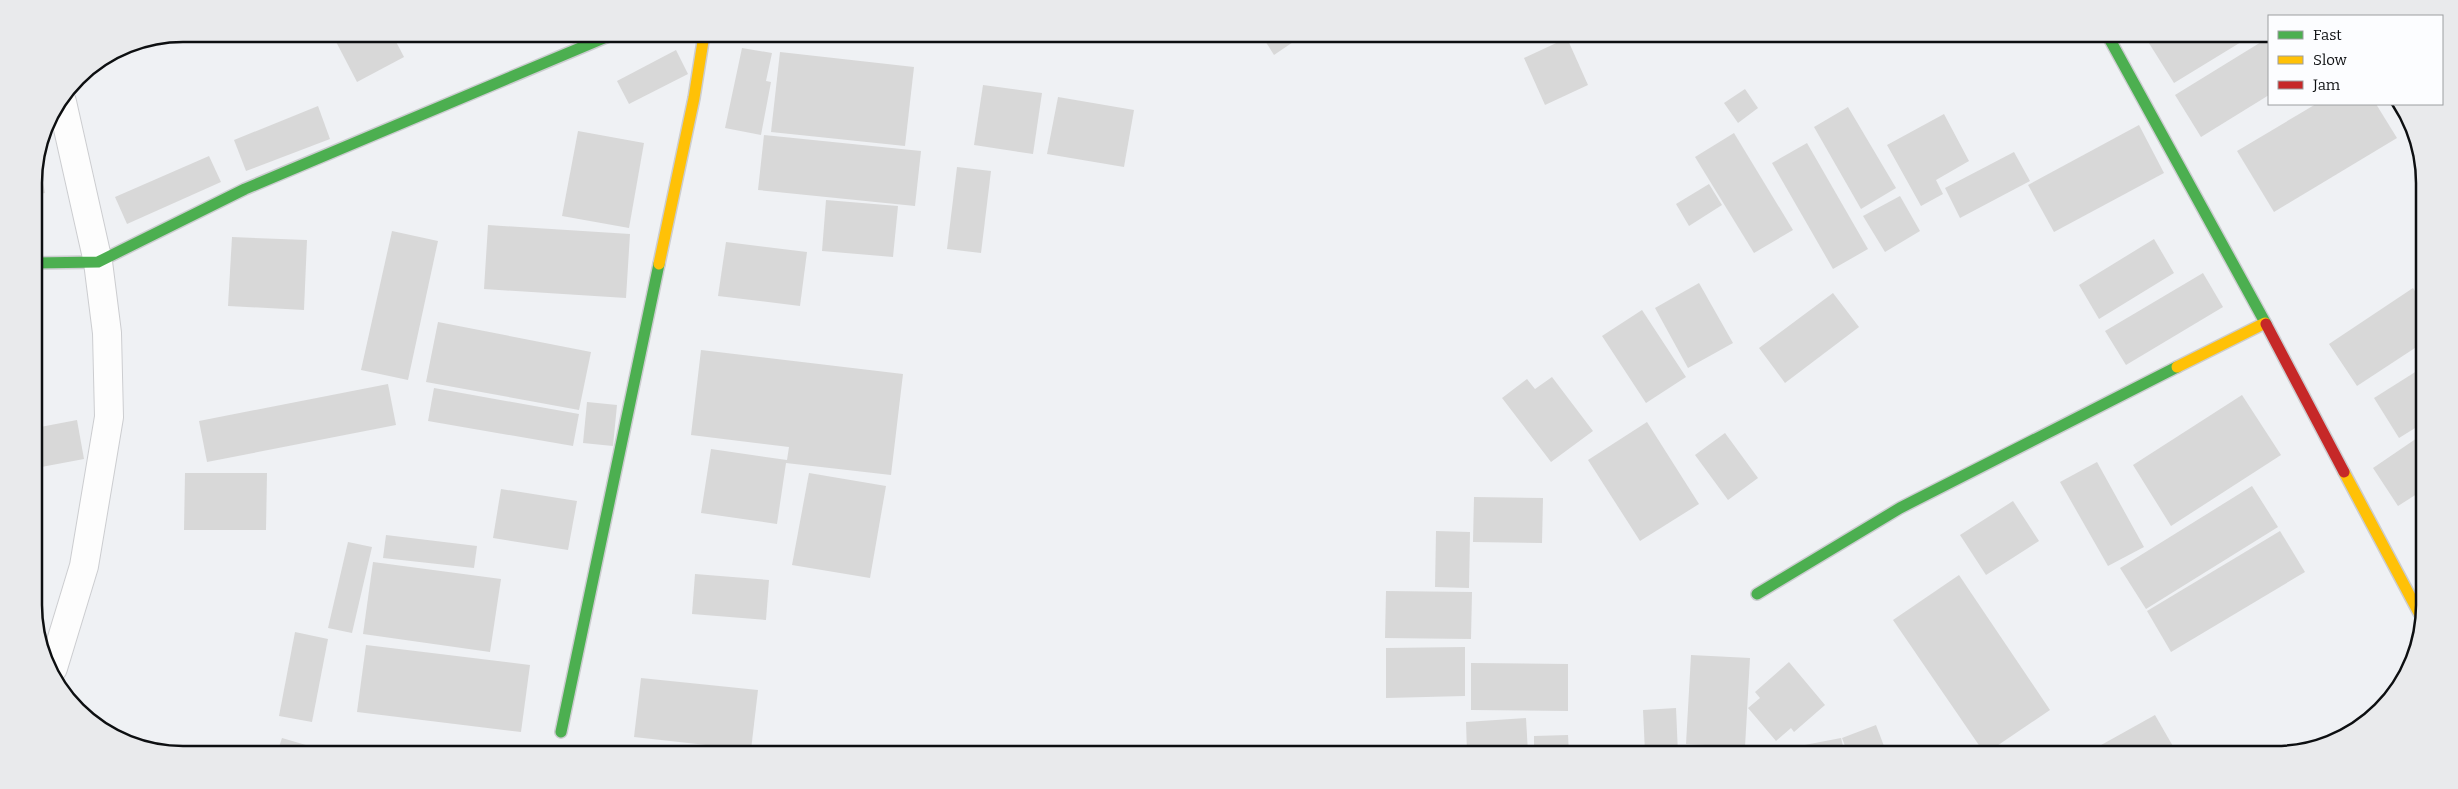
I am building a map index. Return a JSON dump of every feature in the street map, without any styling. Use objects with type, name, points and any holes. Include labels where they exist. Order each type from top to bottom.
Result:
[{"type":"street","points":[[43,263],[98,262],[245,188],[594,42]]},
{"type":"street","points":[[561,732],[694,98],[703,42]]},
{"type":"street","points":[[2112,42],[2265,322],[2416,607]]},
{"type":"street","points":[[55,662],[84,566],[109,417],[107,333],[98,262],[64,109]]},
{"type":"street","points":[[1757,594],[1900,508],[2265,322]]},
{"type":"building","points":[[336,42],[396,42],[404,57],[357,82]]},
{"type":"building","points":[[1266,42],[1293,42],[1274,55]]},
{"type":"building","points":[[1558,42],[1569,42],[1588,85],[1545,105],[1524,58]]},
{"type":"building","points":[[2148,42],[2241,42],[2174,83]]},
{"type":"building","points":[[2261,42],[2268,42],[2268,96],[2201,137],[2175,95]]},
{"type":"building","points":[[742,48],[772,53],[766,81],[771,82],[761,135],[725,128]]},
{"type":"building","points":[[676,50],[688,74],[629,104],[617,81]]},
{"type":"building","points":[[780,52],[914,67],[905,146],[771,132]]},
{"type":"building","points":[[983,85],[1042,93],[1033,154],[974,145]]},
{"type":"building","points":[[1745,89],[1758,108],[1738,123],[1724,103]]},
{"type":"building","points":[[1058,97],[1134,110],[1124,167],[1047,154]]},
{"type":"building","points":[[2314,105],[2377,105],[2397,138],[2274,212],[2237,151]]},
{"type":"building","points":[[318,106],[330,139],[246,171],[234,140]]},
{"type":"building","points":[[1848,107],[1896,188],[1861,209],[1814,127]]},
{"type":"building","points":[[1944,114],[1969,161],[1936,180],[1943,194],[1921,206],[1887,145]]},
{"type":"building","points":[[2139,125],[2164,173],[2054,232],[2028,185]]},
{"type":"building","points":[[578,131],[644,143],[629,228],[562,216]]},
{"type":"building","points":[[1734,133],[1793,230],[1754,253],[1695,157]]},
{"type":"building","points":[[764,135],[921,151],[915,206],[758,190]]},
{"type":"building","points":[[1807,143],[1868,249],[1833,269],[1772,163]]},
{"type":"building","points":[[2014,152],[2030,181],[1960,218],[1945,188]]},
{"type":"building","points":[[209,156],[221,182],[127,224],[115,197]]},
{"type":"building","points":[[957,167],[991,171],[981,253],[947,249]]},
{"type":"building","points":[[1709,184],[1722,205],[1689,226],[1676,204]]},
{"type":"building","points":[[1900,196],[1920,231],[1885,252],[1863,216]]},
{"type":"building","points":[[826,200],[898,206],[893,257],[822,251]]},
{"type":"building","points":[[488,225],[630,234],[626,298],[484,289]]},
{"type":"building","points":[[392,231],[438,241],[408,380],[361,370]]},
{"type":"building","points":[[232,237],[307,240],[304,310],[228,306]]},
{"type":"building","points":[[2154,239],[2174,273],[2099,319],[2079,285]]},
{"type":"building","points":[[726,242],[807,252],[800,306],[718,296]]},
{"type":"building","points":[[2203,273],[2223,307],[2126,365],[2105,331]]},
{"type":"building","points":[[1699,283],[1733,343],[1688,368],[1655,308]]},
{"type":"building","points":[[2413,288],[2416,292],[2416,347],[2357,386],[2329,344]]},
{"type":"building","points":[[1833,293],[1859,327],[1785,383],[1759,348]]},
{"type":"building","points":[[1642,310],[1686,377],[1646,403],[1602,336]]},
{"type":"building","points":[[438,322],[591,352],[579,410],[426,382]]},
{"type":"building","points":[[701,350],[903,374],[891,475],[786,463],[777,524],[701,513],[711,449],[787,460],[789,447],[691,435]]},
{"type":"building","points":[[2416,372],[2416,427],[2399,438],[2374,398]]},
{"type":"building","points":[[1552,377],[1593,431],[1551,462],[1502,398],[1527,379],[1535,389]]},
{"type":"building","points":[[388,384],[396,425],[207,462],[199,421]]},
{"type":"building","points":[[434,388],[579,414],[573,446],[428,421]]},
{"type":"building","points":[[2242,395],[2281,455],[2171,526],[2133,465]]},
{"type":"building","points":[[587,402],[617,405],[613,446],[583,443]]},
{"type":"building","points":[[77,420],[84,459],[42,467],[42,427]]},
{"type":"building","points":[[1647,422],[1699,504],[1640,541],[1588,460]]},
{"type":"building","points":[[1725,433],[1758,478],[1728,500],[1695,455]]},
{"type":"building","points":[[2416,439],[2416,495],[2398,506],[2373,468]]},
{"type":"building","points":[[2097,462],[2144,547],[2108,566],[2060,482]]},
{"type":"building","points":[[185,473],[267,473],[266,530],[184,530]]},
{"type":"building","points":[[809,473],[886,486],[870,578],[792,565]]},
{"type":"building","points":[[2252,486],[2278,527],[2146,609],[2120,568]]},
{"type":"building","points":[[501,489],[577,501],[568,550],[493,538]]},
{"type":"building","points":[[1474,497],[1543,498],[1542,543],[1473,542]]},
{"type":"building","points":[[2013,501],[2039,541],[1986,575],[1960,535]]},
{"type":"building","points":[[1436,531],[1470,532],[1469,588],[1435,587]]},
{"type":"building","points":[[2280,531],[2305,572],[2171,652],[2147,611]]},
{"type":"building","points":[[386,535],[477,546],[474,568],[383,558]]},
{"type":"building","points":[[348,542],[372,547],[352,633],[328,628]]},
{"type":"building","points":[[373,562],[501,579],[490,652],[363,634]]},
{"type":"building","points":[[695,574],[769,580],[766,620],[692,614]]},
{"type":"building","points":[[1959,575],[2050,710],[1997,746],[1980,746],[1893,620]]},
{"type":"building","points":[[1386,591],[1472,592],[1471,639],[1385,638]]},
{"type":"building","points":[[295,632],[328,639],[312,722],[279,716]]},
{"type":"building","points":[[366,645],[530,665],[521,732],[357,712]]},
{"type":"building","points":[[1465,647],[1465,696],[1386,698],[1386,648]]},
{"type":"building","points":[[1691,655],[1750,658],[1745,746],[1686,744]]},
{"type":"building","points":[[1789,662],[1825,705],[1794,732],[1791,728],[1776,741],[1748,708],[1760,698],[1755,692]]},
{"type":"building","points":[[1471,663],[1568,664],[1568,711],[1471,710]]},
{"type":"building","points":[[641,678],[758,690],[751,746],[715,746],[634,737]]},
{"type":"building","points":[[1676,708],[1678,746],[1645,746],[1643,710]]},
{"type":"building","points":[[2155,715],[2173,746],[2099,746]]},
{"type":"building","points":[[1526,718],[1528,746],[1467,746],[1466,722]]},
{"type":"building","points":[[1876,725],[1884,746],[1845,746],[1842,738]]},
{"type":"building","points":[[1568,735],[1569,746],[1534,746],[1534,736]]},
{"type":"building","points":[[282,738],[309,746],[279,746]]},
{"type":"building","points":[[1841,738],[1843,746],[1799,746]]},
{"type":"traffic: fast","points":[[43,263],[98,262],[245,189],[594,42]]},
{"type":"traffic: fast","points":[[2111,42],[2266,324]]},
{"type":"traffic: fast","points":[[561,732],[659,264]]},
{"type":"traffic: fast","points":[[1757,594],[1900,508],[2177,367]]},
{"type":"traffic: slow","points":[[659,264],[694,98],[703,42]]},
{"type":"traffic: slow","points":[[2177,367],[2265,323]]},
{"type":"traffic: slow","points":[[2344,472],[2416,607]]},
{"type":"traffic: jam","points":[[2266,324],[2344,472]]}]
